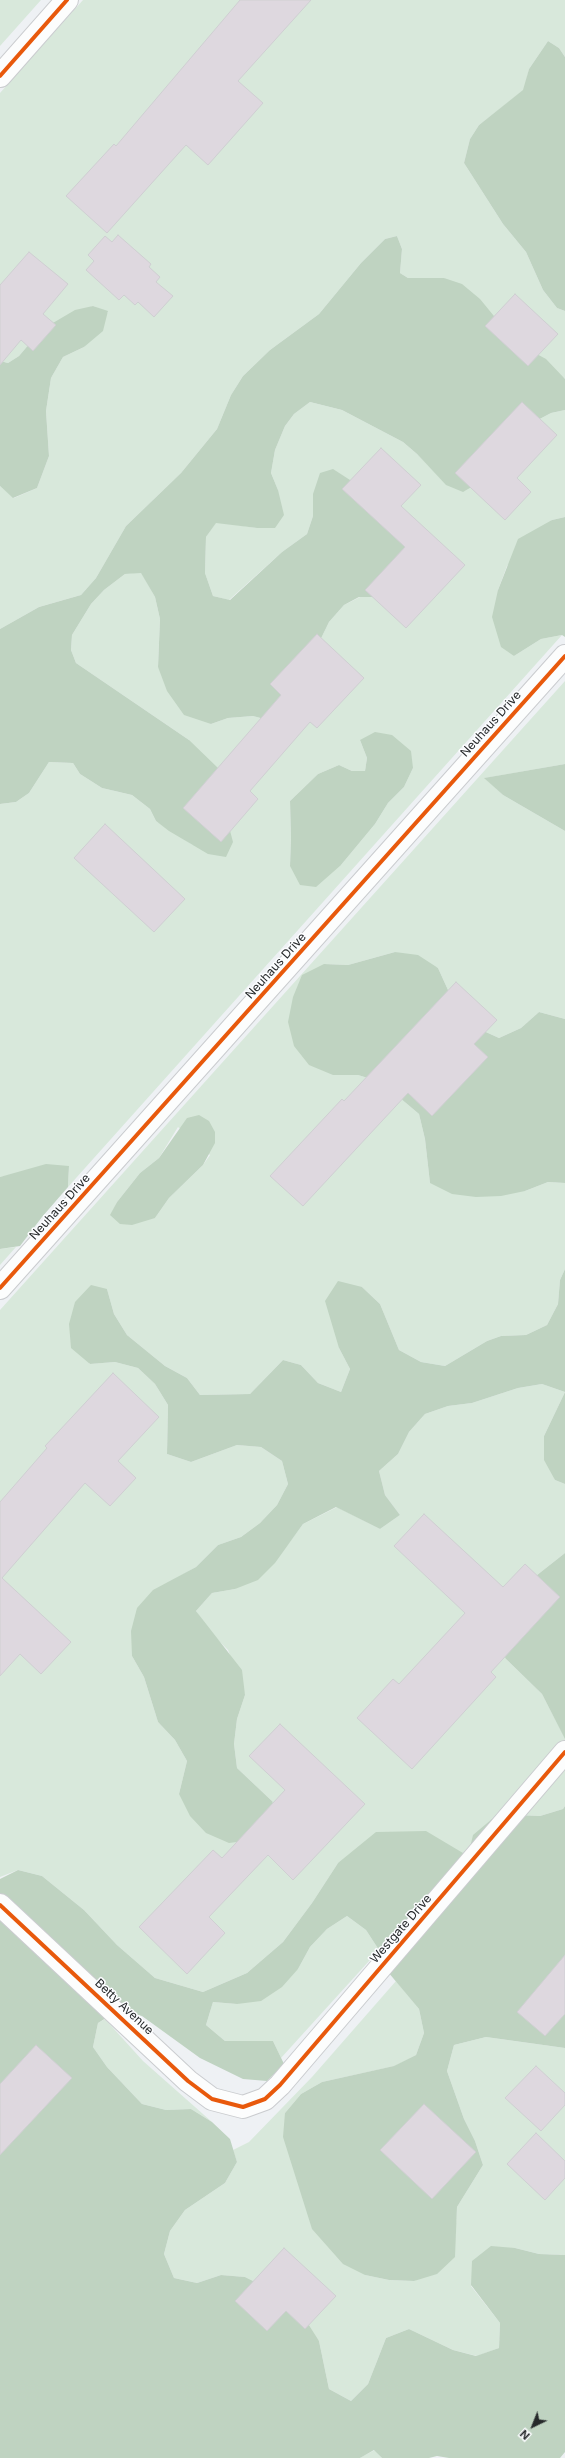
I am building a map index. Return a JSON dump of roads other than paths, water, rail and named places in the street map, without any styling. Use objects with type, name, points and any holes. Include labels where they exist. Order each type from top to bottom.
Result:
[{"type":"street","points":[[0,76],[68,0]]},
{"type":"street","name":"Neuhaus Drive","points":[[0,1288],[565,656]]},
{"type":"street","name":"Westgate Drive","points":[[243,2107],[265,2100],[280,2085],[565,1752]]},
{"type":"street","name":"Betty Avenue","points":[[0,1905],[188,2081],[212,2099],[243,2107]]}]
